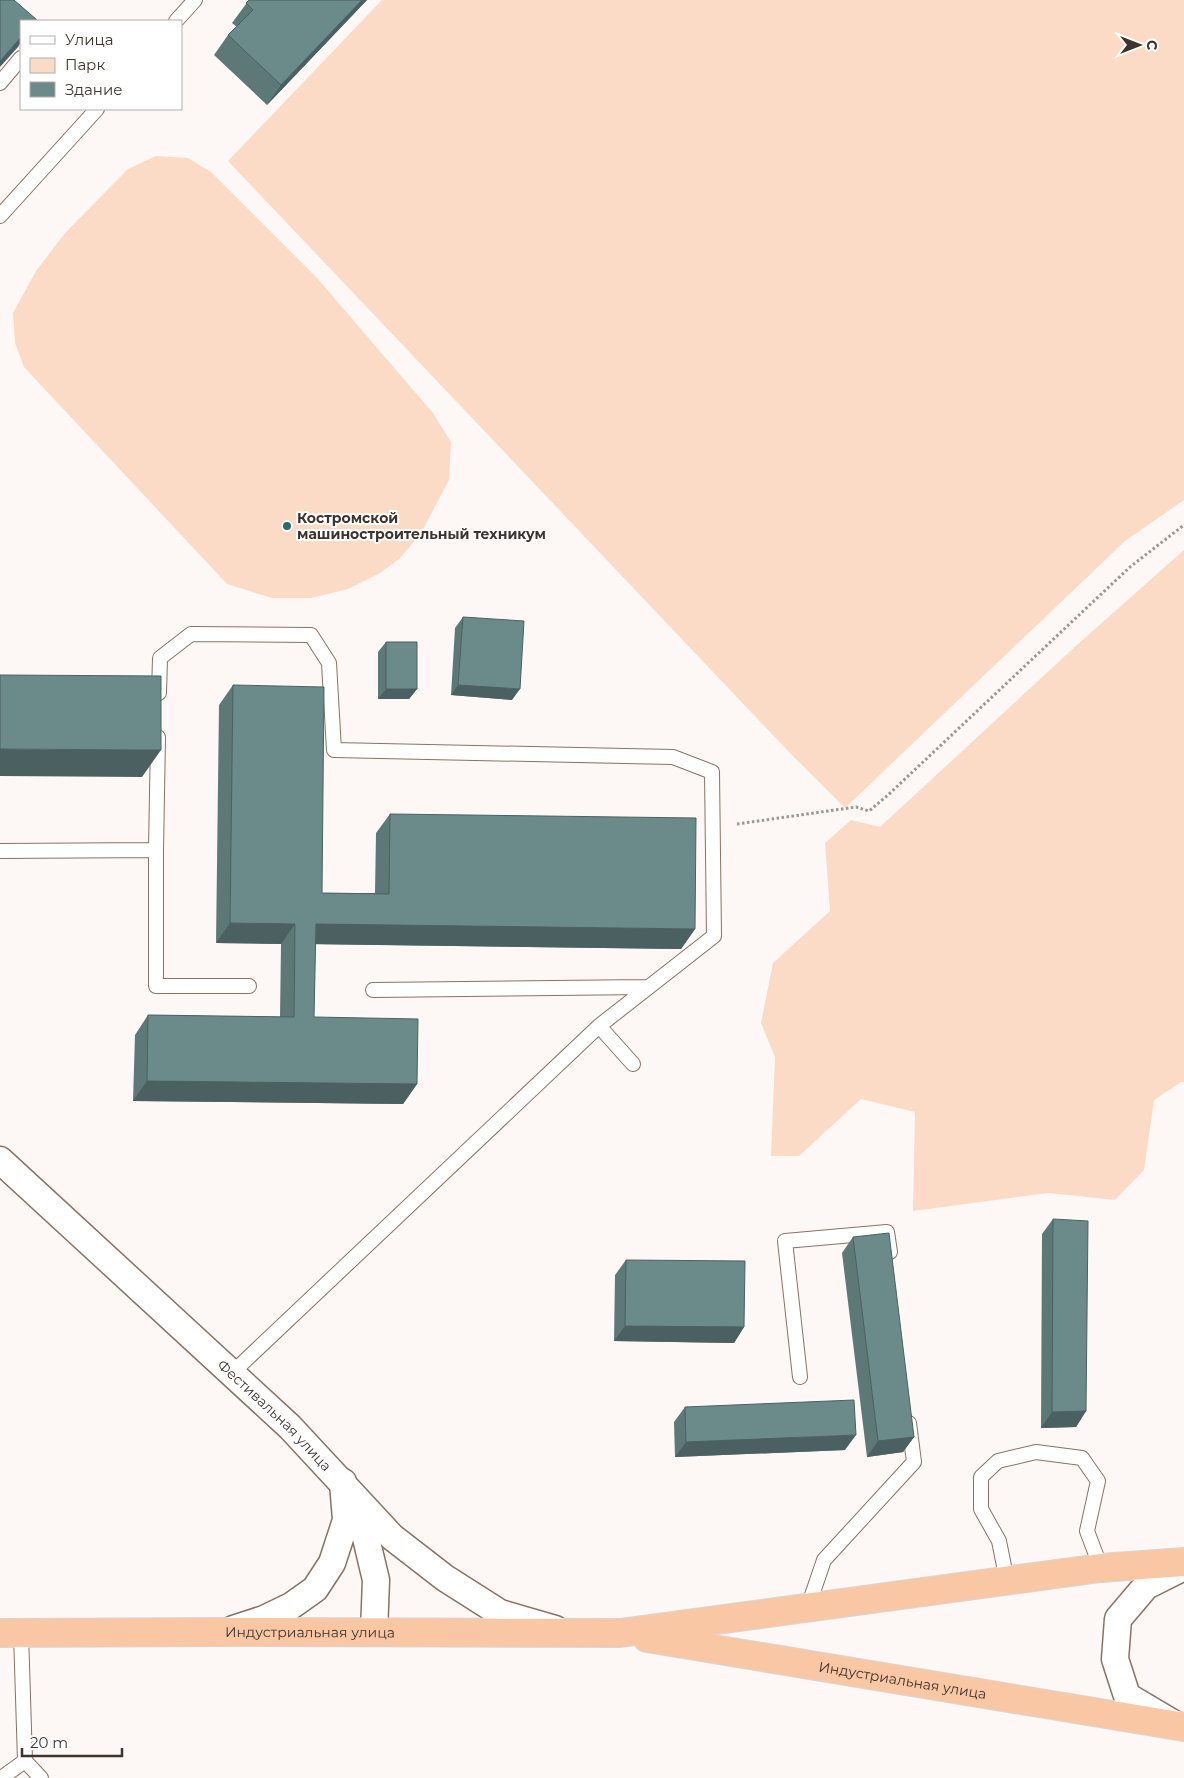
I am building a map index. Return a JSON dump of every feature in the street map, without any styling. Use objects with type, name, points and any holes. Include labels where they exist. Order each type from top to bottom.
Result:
[{"type":"highway","name":"Индустриальная улица","points":[[11,1633],[620,1633],[1101,1568],[1184,1562]]},
{"type":"highway","name":"Индустриальная улица","points":[[620,1633],[1181,1727]]},
{"type":"street","name":"Фестивальная улица","points":[[0,1160],[290,1426],[392,1537],[445,1578],[500,1613],[570,1633]]},
{"type":"street","points":[[226,1632],[264,1619],[291,1606],[315,1590],[332,1563],[346,1520],[343,1482]]},
{"type":"street","points":[[343,1482],[360,1517],[376,1580],[374,1632]]},
{"type":"street","points":[[1181,1727],[1127,1696],[1114,1659],[1118,1619],[1146,1586],[1184,1567]]},
{"type":"lane","points":[[177,20],[195,0]]},
{"type":"lane","points":[[0,83],[20,59]]},
{"type":"lane","points":[[0,216],[96,110]]},
{"type":"lane","points":[[159,706],[160,658],[191,634],[310,635],[329,663],[334,750],[673,757],[712,772],[714,936],[599,1026],[232,1373]]},
{"type":"lane","points":[[158,725],[156,986],[250,986]]},
{"type":"lane","points":[[0,851],[156,850]]},
{"type":"lane","points":[[373,990],[647,987]]},
{"type":"lane","points":[[599,1026],[633,1064]]},
{"type":"lane","points":[[800,1377],[785,1241],[888,1232],[891,1261]]},
{"type":"lane","points":[[808,1607],[824,1560],[914,1462],[907,1405]]},
{"type":"lane","points":[[1007,1581],[999,1540],[981,1509],[981,1477],[998,1461],[1036,1452],[1082,1458],[1098,1481],[1087,1531],[1101,1568]]},
{"type":"lane","points":[[11,1633],[25,1761],[41,1778]]},
{"type":"lane","points":[[1,1778],[25,1761]]},
{"type":"path","points":[[712,828],[856,807],[869,811],[888,796],[1130,567],[1184,525]]},
{"type":"green space","points":[[382,0],[1184,0],[1184,500],[1125,541],[845,808],[789,752],[228,161]]},
{"type":"green space","points":[[156,156],[188,158],[211,172],[317,278],[433,413],[451,442],[449,480],[420,535],[399,559],[380,573],[348,589],[311,598],[272,598],[227,584],[24,367],[15,343],[13,313],[36,271],[65,233],[128,169]]},
{"type":"green space","points":[[1184,550],[1184,1082],[1181,1082],[1154,1100],[1144,1170],[1115,1200],[1048,1193],[913,1211],[915,1112],[861,1099],[799,1156],[771,1156],[775,1057],[761,1023],[773,963],[830,911],[825,843],[851,820],[880,827],[1078,644]]},
{"type":"building","points":[[0,0],[14,0],[37,20],[20,20],[20,38],[0,61]]},
{"type":"building","points":[[249,0],[362,0],[281,85],[228,35],[253,10],[246,3]]},
{"type":"building","points":[[463,617],[524,621],[520,689],[458,685]]},
{"type":"building","points":[[386,642],[417,642],[417,689],[386,689]]},
{"type":"building","points":[[0,675],[161,676],[161,750],[0,749]]},
{"type":"building","points":[[233,685],[324,687],[322,893],[389,894],[390,814],[696,818],[695,929],[316,924],[314,1017],[418,1019],[417,1084],[147,1081],[148,1015],[294,1017],[295,924],[230,923]]},
{"type":"building","points":[[1053,1219],[1088,1221],[1086,1411],[1052,1412]]},
{"type":"building","points":[[889,1233],[914,1437],[878,1441],[853,1237]]},
{"type":"building","points":[[626,1260],[745,1261],[744,1327],[625,1326]]},
{"type":"building","points":[[854,1400],[856,1435],[686,1442],[685,1407]]},
{"type":"place","name":"Костромской машиностроительный техникум","points":[[287,526]]}]
